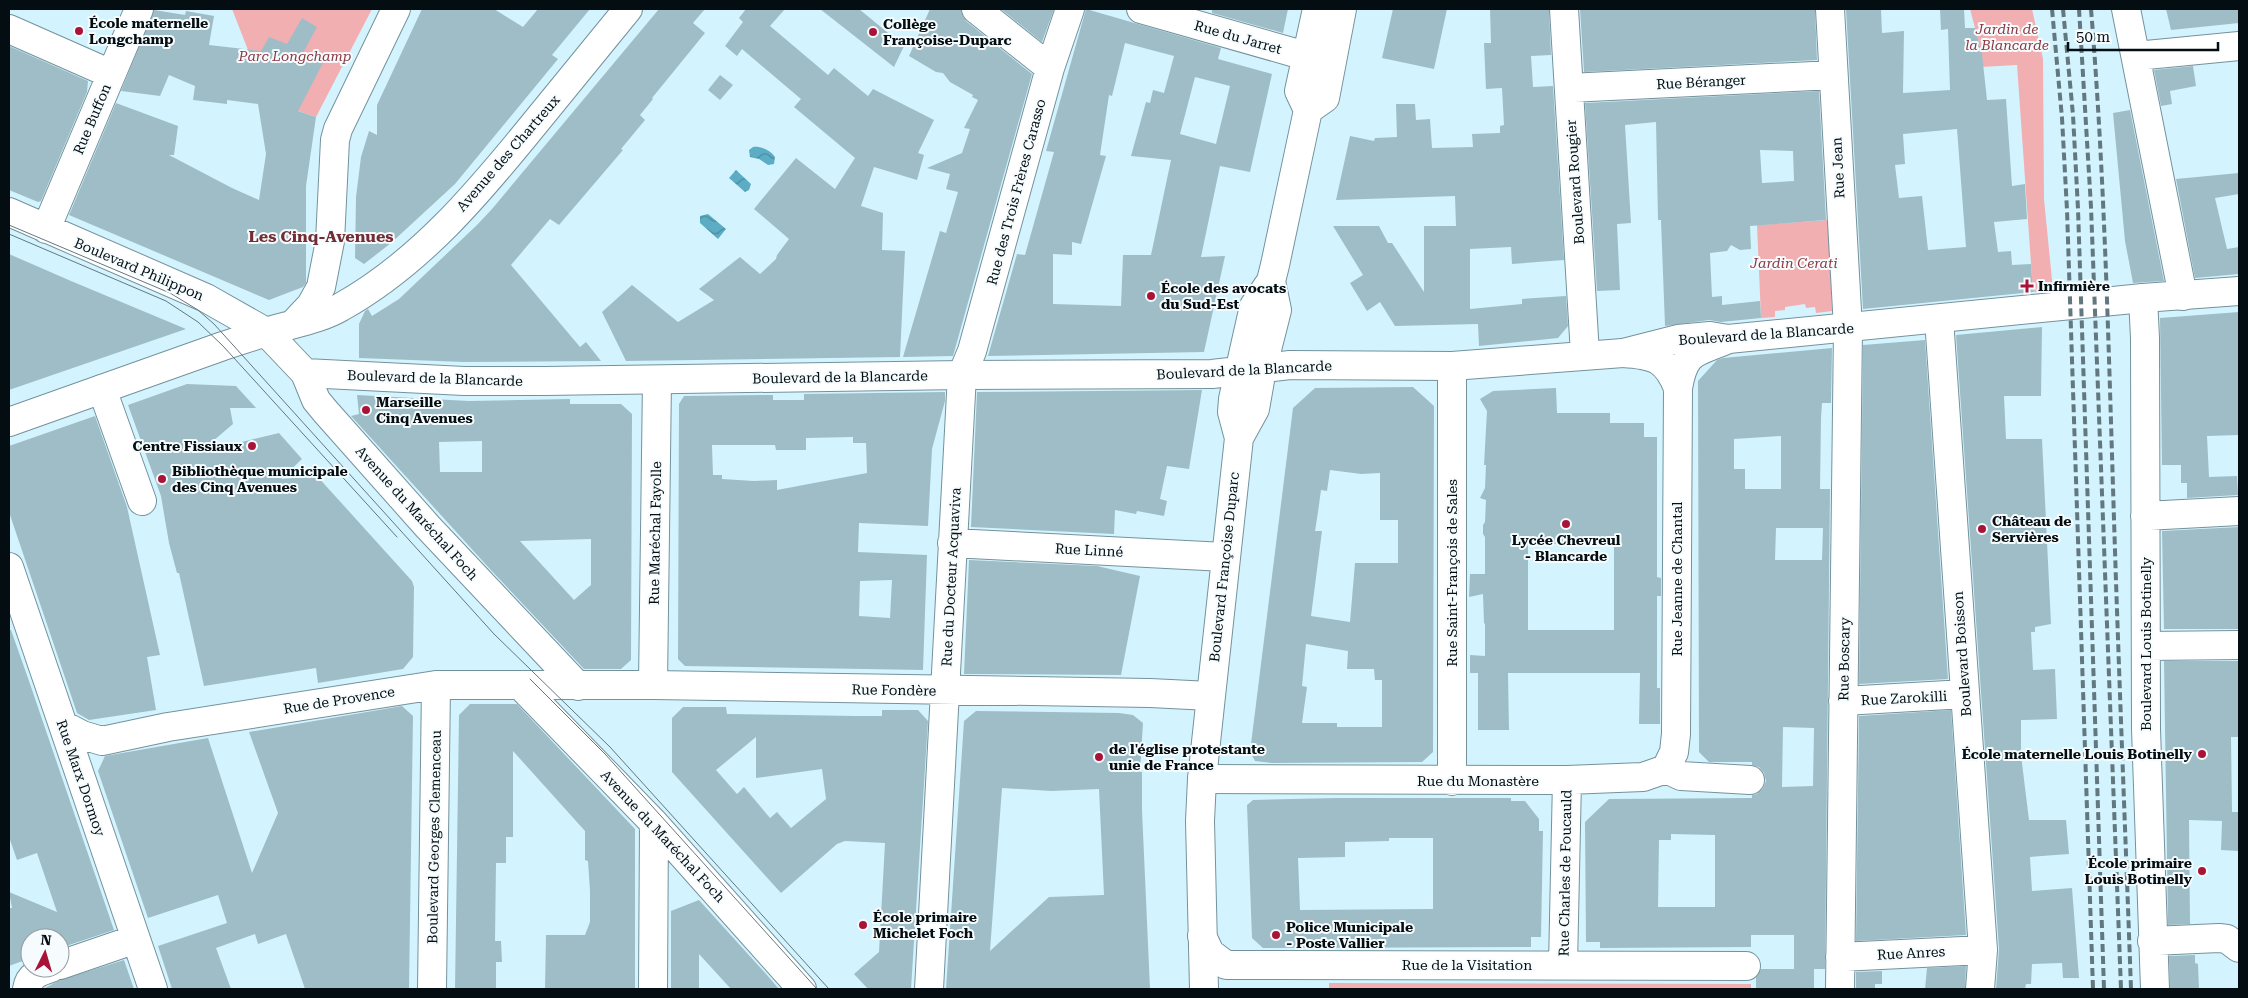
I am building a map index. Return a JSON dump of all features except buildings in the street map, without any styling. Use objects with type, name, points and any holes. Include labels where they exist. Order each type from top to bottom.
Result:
[{"type":"street","name":"Rue Buffon","points":[[46,228],[138,9]]},
{"type":"street","points":[[294,322],[311,305],[322,287],[330,241],[335,140],[338,129],[396,9]]},
{"type":"street","name":"Avenue des Chartreux","points":[[9,422],[223,346],[340,308],[375,285],[427,243],[482,189],[628,9]]},
{"type":"street","points":[[976,9],[1050,68]]},
{"type":"street","name":"Rue des Trois Frères Carasso","points":[[962,375],[972,351],[1050,68],[1070,9]]},
{"type":"street","name":"Rue du Jarret","points":[[1141,9],[1306,56]]},
{"type":"street","points":[[1317,9],[1299,91],[1308,110],[1325,98],[1342,9]]},
{"type":"street","name":"Boulevard Rougier","points":[[1564,9],[1585,354]]},
{"type":"street","name":"Rue Jean","points":[[1830,9],[1848,328]]},
{"type":"street","points":[[2126,9],[2183,296]]},
{"type":"street","points":[[9,29],[111,74]]},
{"type":"street","points":[[2136,56],[2239,46]]},
{"type":"street","name":"Rue Béranger","points":[[1569,88],[1833,75]]},
{"type":"street","name":"Boulevard Françoise Duparc","points":[[1202,780],[1239,438],[1232,412],[1250,370],[1254,306],[1271,281],[1308,110]]},
{"type":"street","name":"Boulevard Philippon","points":[[9,212],[206,298],[266,332]]},
{"type":"street","points":[[330,241],[338,276],[353,284],[375,285]]},
{"type":"street","name":"Boulevard de la Blancarde","points":[[305,373],[464,381],[657,380],[962,375],[1120,376],[1250,370],[1290,365],[1452,366],[1585,354],[1623,353],[1678,339],[1710,336],[1728,339],[2143,298],[2239,291]]},
{"type":"street","name":"Boulevard Louis Botinelly","points":[[2143,298],[2147,646],[2146,729],[2155,989]]},
{"type":"street","name":"Boulevard Boisson","points":[[1939,319],[1983,950],[1980,989]]},
{"type":"street","name":"Rue Boscary","points":[[1840,989],[1848,328]]},
{"type":"street","name":"Avenue du Maréchal Foch","points":[[266,332],[305,373],[316,400],[325,411],[428,527],[578,686]]},
{"type":"street","name":"Rue Jeanne de Chantal","points":[[1666,769],[1674,752],[1676,734],[1678,388],[1682,367],[1686,359],[1696,352],[1728,339]]},
{"type":"street","points":[[1623,353],[1644,354],[1659,360],[1671,372],[1678,388]]},
{"type":"street","name":"Rue Saint-François de Sales","points":[[1452,366],[1452,781]]},
{"type":"street","name":"Rue du Docteur Acquaviva","points":[[929,989],[962,375]]},
{"type":"street","name":"Rue Maréchal Fayolle","points":[[653,685],[657,380]]},
{"type":"street","points":[[102,389],[142,501]]},
{"type":"street","points":[[2145,516],[2239,511]]},
{"type":"street","name":"Rue Linné","points":[[952,543],[1225,557]]},
{"type":"street","name":"Rue Marx Dormoy","points":[[9,567],[152,989]]},
{"type":"street","points":[[2147,646],[2239,645]]},
{"type":"street","name":"Rue de Provence","points":[[62,725],[82,736],[102,740],[168,727],[436,685],[578,686]]},
{"type":"street","name":"Boulevard Georges Clemenceau","points":[[432,989],[436,685]]},
{"type":"street","name":"Rue Fondère","points":[[578,686],[653,685],[1150,693],[1210,696]]},
{"type":"street","name":"Avenue du Maréchal Foch","points":[[521,686],[654,823],[802,989]]},
{"type":"street","name":"Rue Zarokilli","points":[[1843,702],[1965,694]]},
{"type":"street","points":[[80,776],[87,754],[102,740]]},
{"type":"street","points":[[1666,769],[1681,776],[1750,780]]},
{"type":"street","name":"Rue du Monastère","points":[[1202,780],[1567,780],[1643,777],[1666,769]]},
{"type":"street","points":[[1202,780],[1200,821],[1204,989]]},
{"type":"street","name":"Rue Charles de Foucauld","points":[[1563,965],[1567,780]]},
{"type":"street","points":[[653,989],[654,823]]},
{"type":"street","name":"Rue de la Visitation","points":[[1202,936],[1210,953],[1226,965],[1746,966]]},
{"type":"street","points":[[2152,941],[2219,938],[2227,940],[2239,948]]},
{"type":"street","points":[[70,962],[136,939]]},
{"type":"street","name":"Rue Anres","points":[[1840,957],[1983,950]]},
{"type":"green space","name":"Parc Longchamp","points":[[232,9],[372,9],[316,117],[245,93],[248,50]]},
{"type":"green space","name":"Jardin de la Blancarde","points":[[1970,9],[2032,9],[2043,59],[2044,199],[2053,290],[2033,292],[2017,65],[1981,67],[1980,47]]},
{"type":"green space","name":"Jardin Cerati","points":[[1828,220],[1832,311],[1816,313],[1815,307],[1806,308],[1805,304],[1785,307],[1785,310],[1775,311],[1775,317],[1761,318],[1757,225]]},
{"type":"green space","points":[[1329,983],[1751,984],[1751,989],[1329,989]]},
{"type":"water","points":[[753,147],[771,152],[775,157],[774,164],[768,165],[759,159],[750,157],[749,150]]},
{"type":"water","points":[[736,170],[751,184],[749,190],[745,192],[729,178]]},
{"type":"water","points":[[708,214],[726,229],[718,239],[700,223],[700,216]]},
{"type":"tram line","points":[[9,225],[170,293],[198,310],[214,324],[494,634],[610,747],[829,989]]},
{"type":"tram line","points":[[9,234],[166,301],[198,322],[223,346],[397,537]]},
{"type":"tram line","points":[[530,679],[605,754],[817,989]]},
{"type":"railway","points":[[2052,9],[2062,118],[2067,210],[2093,989]]},
{"type":"railway","points":[[2063,9],[2073,115],[2078,209],[2104,989]]},
{"type":"railway","points":[[2079,9],[2091,207],[2121,989]]},
{"type":"railway","points":[[2091,9],[2105,248],[2131,989]]},
{"type":"place","name":"École maternelle Longchamp","points":[[79,31]]},
{"type":"place","name":"Collège Françoise-Duparc","points":[[873,32]]},
{"type":"place","name":"Infirmière","points":[[2027,286]]},
{"type":"place","name":"École des avocats du Sud-Est","points":[[1151,296]]},
{"type":"place","name":"Marseille Cinq Avenues","points":[[366,410]]},
{"type":"place","name":"Centre Fissiaux","points":[[252,446]]},
{"type":"place","name":"Bibliothèque municipale des Cinq Avenues","points":[[162,479]]},
{"type":"place","name":"Lycée Chevreul - Blancarde","points":[[1566,524]]},
{"type":"place","name":"Château de Servières","points":[[1982,529]]},
{"type":"place","name":"École maternelle Louis Botinelly","points":[[2202,754]]},
{"type":"place","name":"de l'église protestante unie de France","points":[[1099,757]]},
{"type":"place","name":"École primaire Louis Botinelly","points":[[2202,871]]},
{"type":"place","name":"École primaire Michelet Foch","points":[[863,925]]},
{"type":"place","name":"Police Municipale - Poste Vallier","points":[[1276,935]]},
{"type":"district","name":"Les Cinq-Avenues","points":[[321,236]]}]
